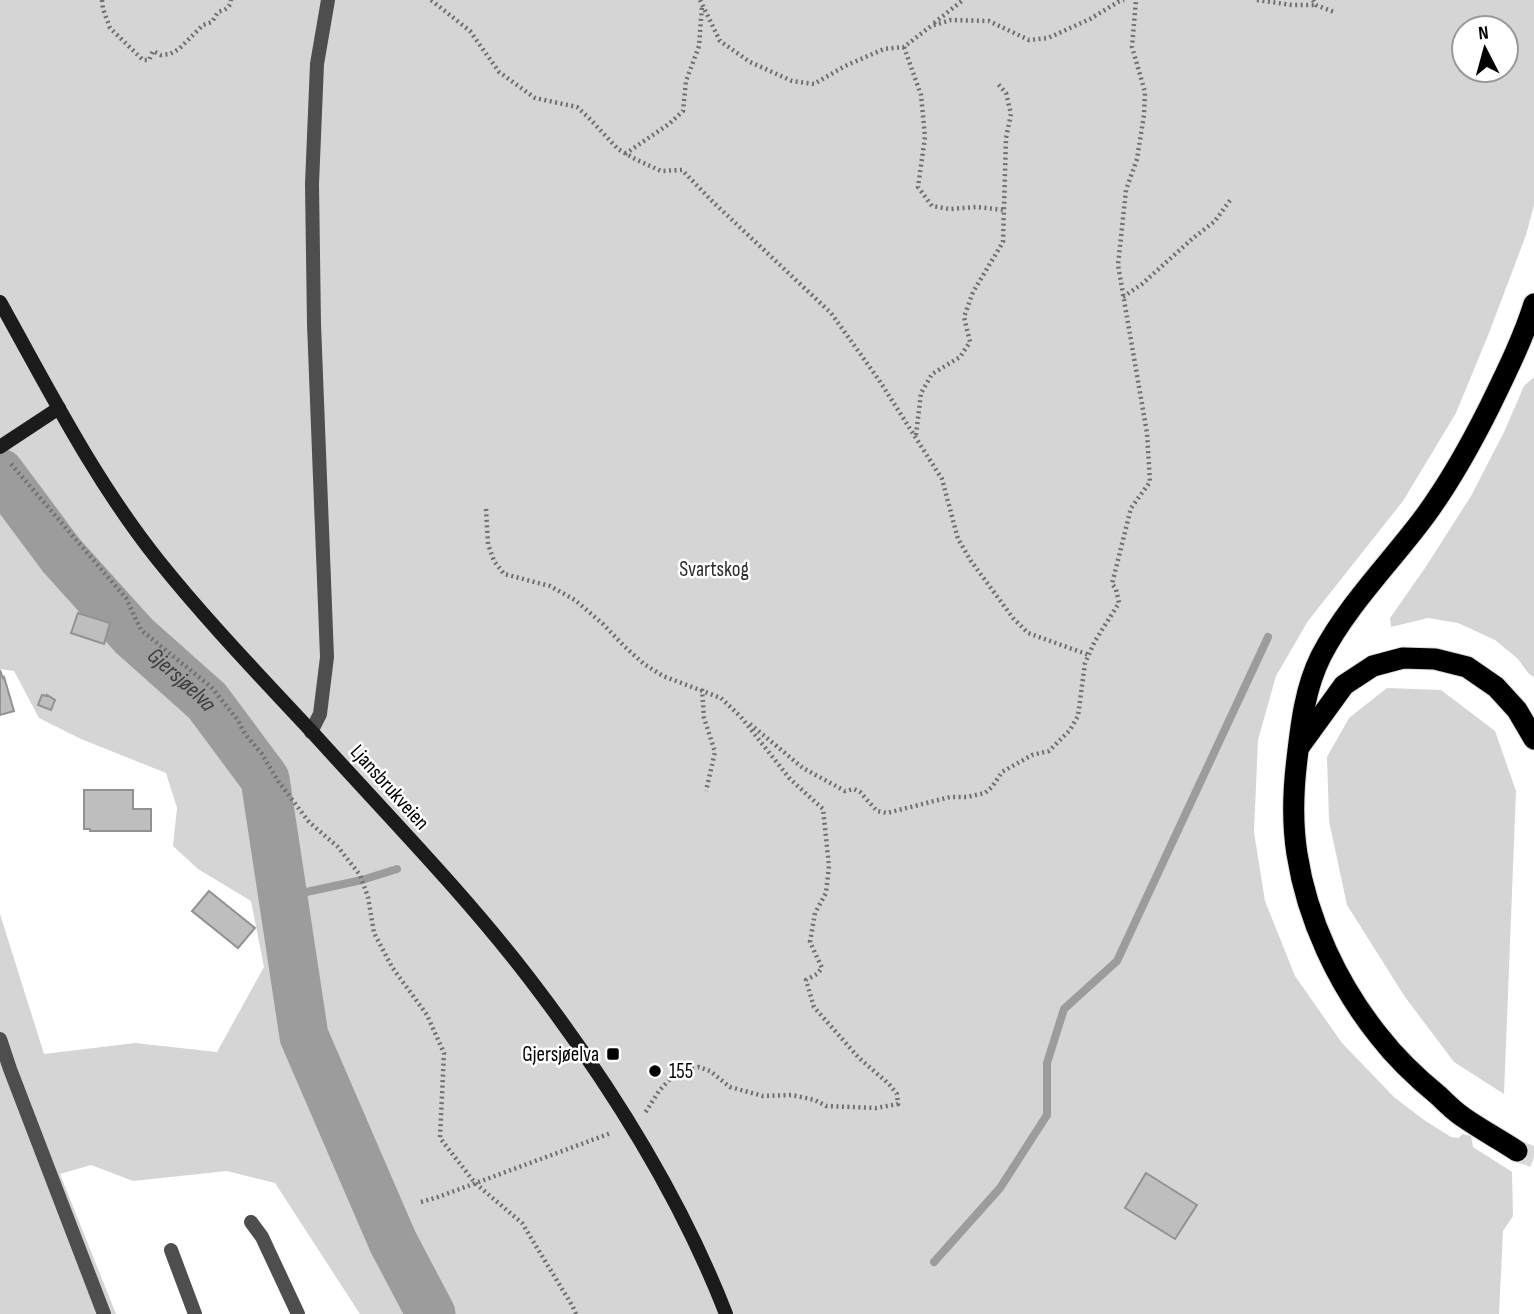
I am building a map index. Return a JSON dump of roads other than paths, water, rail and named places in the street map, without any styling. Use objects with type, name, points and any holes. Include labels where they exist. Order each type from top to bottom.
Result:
[{"type":"highway","points":[[1517,1151],[1462,1116],[1417,1077],[1379,1036],[1356,1004],[1335,967],[1305,891],[1297,856],[1293,796],[1305,701],[1321,657],[1366,589],[1426,515],[1457,468],[1507,372],[1534,304]]},
{"type":"highway","points":[[1298,748],[1344,685],[1373,666],[1403,658],[1435,659],[1467,667],[1496,687],[1517,709],[1534,739]]},
{"type":"main road","name":"Ljansbrukveien","points":[[0,302],[59,408],[122,511],[157,559],[228,642],[440,873],[528,976],[564,1024],[631,1125],[684,1219],[726,1314]]},
{"type":"main road","points":[[4,454],[23,433],[59,408]]},
{"type":"street","points":[[311,732],[320,714],[327,657],[314,324],[312,184],[317,64],[328,0]]},
{"type":"street","points":[[0,1039],[104,1314]]},
{"type":"street","points":[[251,1222],[262,1237],[298,1314]]},
{"type":"street","points":[[171,1250],[195,1314]]},
{"type":"waterway","name":"Gjersjøelva","points":[[0,473],[61,555],[134,636],[207,701],[265,779],[304,1036],[393,1242],[431,1314]]},
{"type":"waterway","points":[[934,1262],[1000,1188],[1047,1115],[1047,1063],[1064,1009],[1117,961],[1268,637]]},
{"type":"waterway","points":[[283,897],[362,880],[397,869]]},
{"type":"tunnel","points":[[1517,1151],[1534,1157]]},
{"type":"place","name":"Gjersjøelva","points":[[613,1054]]},
{"type":"place","name":"155","points":[[655,1071]]},
{"type":"park label","name":"Svartskog","points":[[714,569]]}]
